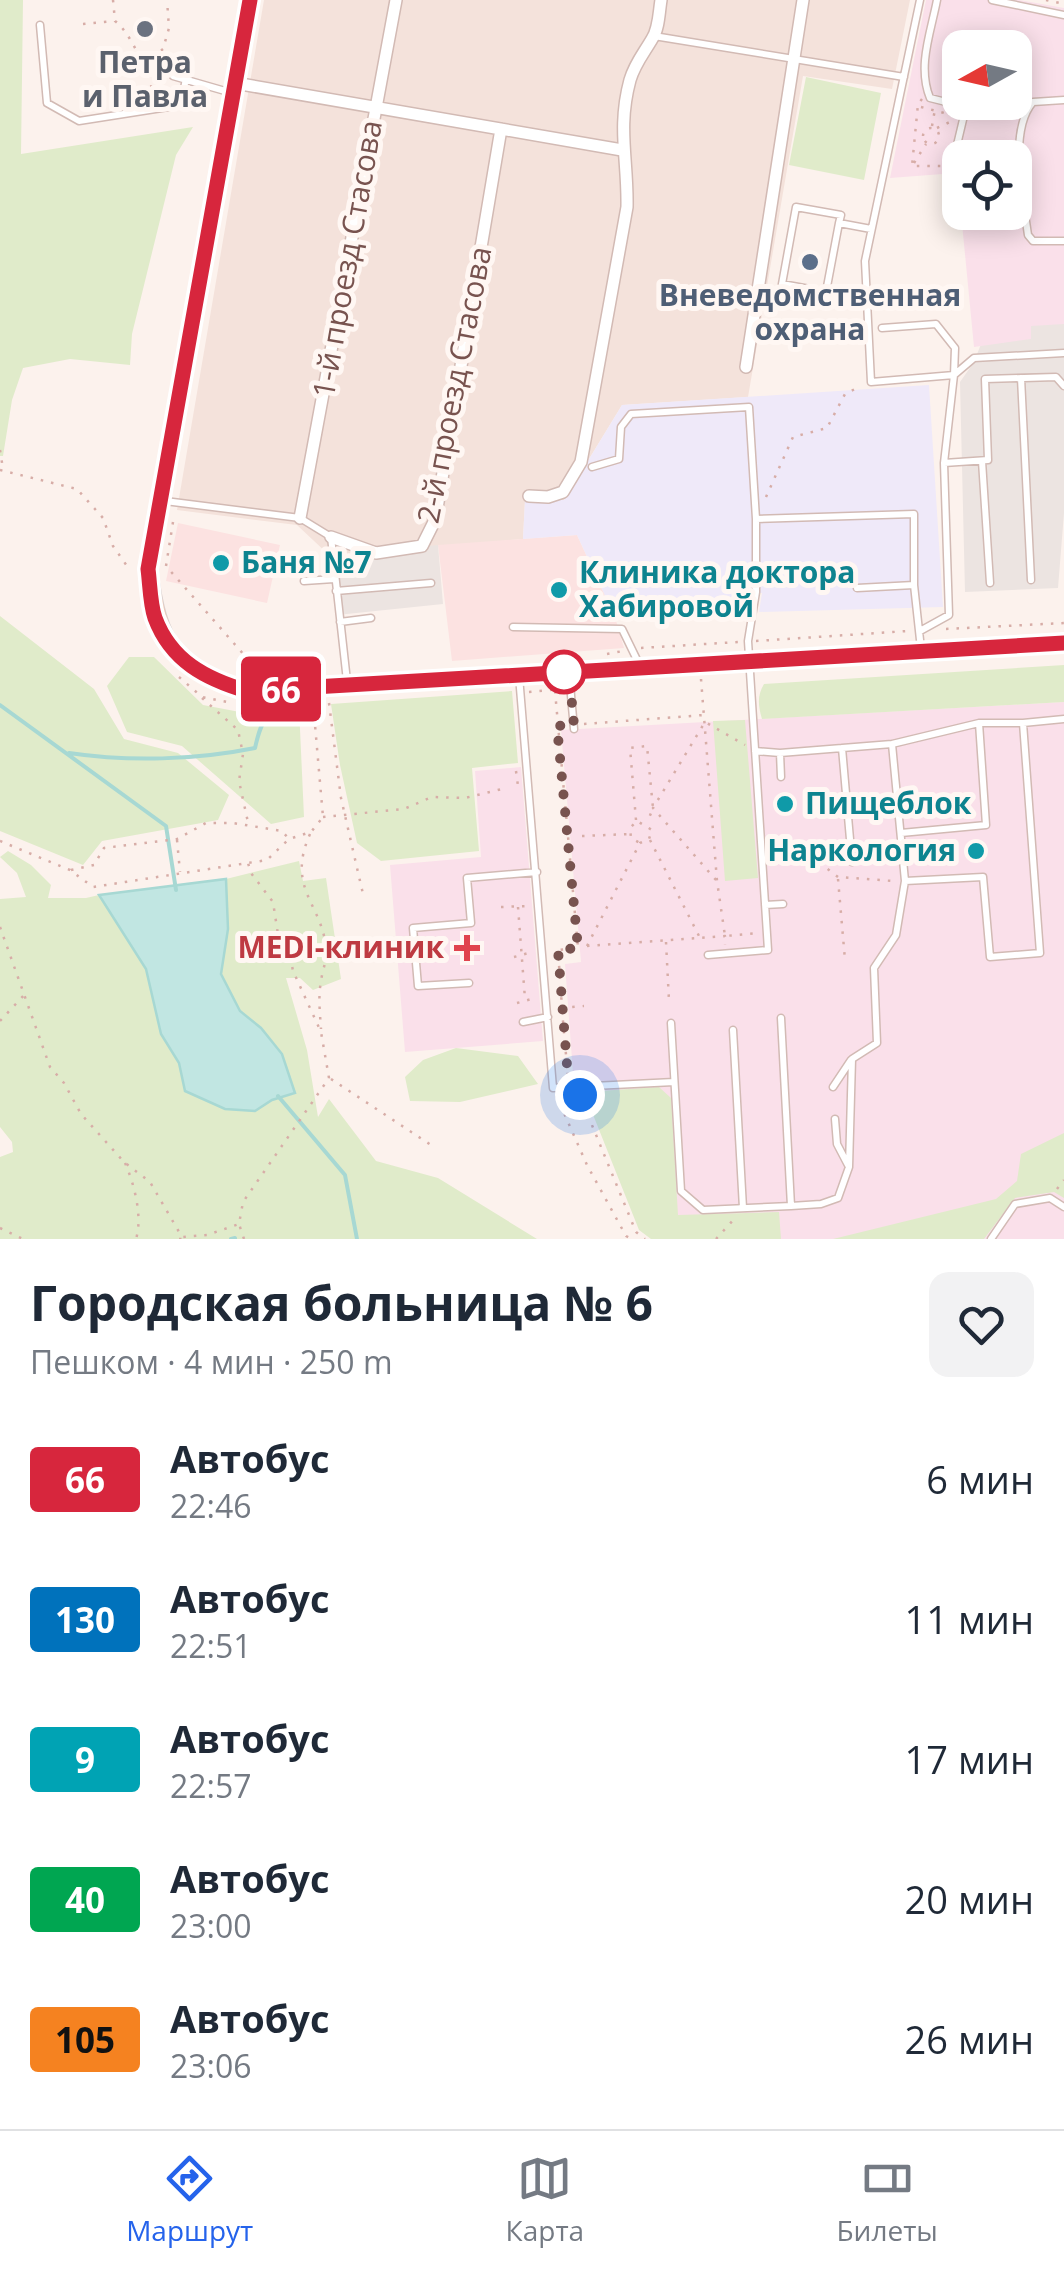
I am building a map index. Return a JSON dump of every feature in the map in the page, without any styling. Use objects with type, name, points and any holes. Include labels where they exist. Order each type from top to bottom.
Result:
[{"type":"main road","points":[[250,0],[167,502],[148,569],[154,617],[175,654],[210,680],[247,691],[520,684],[569,672],[641,668],[749,651],[921,650],[1064,643]]},
{"type":"street","name":"1-й проезд Стасова","points":[[300,518],[396,0]]},
{"type":"street","points":[[530,496],[563,492],[581,462],[627,206],[622,150],[630,80],[637,60],[654,36],[661,0]]},
{"type":"street","points":[[746,366],[803,0]]},
{"type":"street","points":[[234,88],[376,107],[622,150]]},
{"type":"street","name":"2-й проезд Стасова","points":[[330,537],[376,552],[422,546],[435,520],[502,129]]},
{"type":"lane","points":[[920,0],[865,261],[871,382],[954,374],[974,358],[1064,353]]},
{"type":"lane","points":[[938,0],[923,69],[930,98],[966,107],[960,140]]},
{"type":"lane","points":[[992,0],[1064,15]]},
{"type":"lane","points":[[40,25],[47,102],[79,121],[181,105],[186,78]]},
{"type":"lane","points":[[654,36],[904,77]]},
{"type":"lane","points":[[174,76],[234,88]]},
{"type":"lane","points":[[1019,140],[1023,114],[1033,102],[1064,100]]},
{"type":"lane","points":[[796,207],[840,216],[839,224],[826,292],[782,284],[796,207]]},
{"type":"lane","points":[[839,224],[871,230]]},
{"type":"lane","points":[[1027,230],[1034,241],[1064,241]]},
{"type":"lane","points":[[882,328],[936,324],[954,348],[944,463],[949,615],[920,630]]},
{"type":"lane","points":[[944,463],[988,460],[985,379],[1056,377],[1064,386]]},
{"type":"lane","points":[[1021,378],[1031,580]]},
{"type":"lane","points":[[592,467],[619,459],[621,427],[631,414],[748,407],[756,519],[756,592],[749,651],[768,950],[708,954]]},
{"type":"lane","points":[[982,461],[990,583]]},
{"type":"lane","points":[[167,502],[300,518],[330,537],[348,686]]},
{"type":"lane","points":[[756,519],[914,514],[914,585],[921,650]]},
{"type":"lane","points":[[304,581],[334,579]]},
{"type":"lane","points":[[336,591],[431,582]]},
{"type":"lane","points":[[857,588],[914,585]]},
{"type":"lane","points":[[340,622],[371,618]]},
{"type":"lane","points":[[513,628],[622,629],[641,668]]},
{"type":"lane","points":[[569,672],[574,727]]},
{"type":"lane","points":[[520,684],[553,1088],[674,1082]]},
{"type":"lane","points":[[756,752],[892,744],[978,723],[1023,724],[1064,719]]},
{"type":"lane","points":[[902,833],[986,825],[978,723]]},
{"type":"lane","points":[[905,881],[984,877],[990,957],[1040,954],[1023,724]]},
{"type":"lane","points":[[833,1087],[852,1059],[877,1043],[874,968],[896,935],[905,881],[892,744]]},
{"type":"lane","points":[[842,748],[852,862]]},
{"type":"lane","points":[[780,753],[781,777]]},
{"type":"lane","points":[[469,983],[418,986],[413,928],[470,923],[466,878],[536,872]]},
{"type":"lane","points":[[765,906],[783,904]]},
{"type":"lane","points":[[523,1022],[548,1017]]},
{"type":"lane","points":[[781,1018],[792,1206]]},
{"type":"lane","points":[[671,1023],[681,1191],[703,1210],[821,1204],[838,1198],[849,1167],[852,1059]]},
{"type":"lane","points":[[732,1030],[743,1208]]},
{"type":"lane","points":[[835,1119],[837,1144],[849,1167]]},
{"type":"lane","points":[[990,1239],[1015,1204],[1050,1198],[1064,1207]]},
{"type":"path","points":[[113,0],[115,21],[124,29],[149,72],[155,109]]},
{"type":"path","points":[[149,72],[169,28],[168,0]]},
{"type":"path","points":[[1046,0],[1064,4]]},
{"type":"path","points":[[83,24],[115,21]]},
{"type":"path","points":[[149,72],[174,76]]},
{"type":"path","points":[[912,166],[918,107],[927,92]]},
{"type":"path","points":[[927,143],[939,139],[934,128],[937,100]]},
{"type":"path","points":[[918,107],[959,120],[923,134],[927,143]]},
{"type":"path","points":[[912,166],[927,143]]},
{"type":"path","points":[[912,166],[942,167]]},
{"type":"path","points":[[756,519],[793,437],[828,428],[845,394],[871,382]]},
{"type":"path","points":[[0,450],[2,470],[77,489],[103,518],[127,566],[148,569]]},
{"type":"path","points":[[167,502],[166,566],[260,674]]},
{"type":"path","points":[[602,655],[634,649],[749,651],[920,630],[1064,623]]},
{"type":"path","points":[[177,675],[238,730],[243,748],[239,781],[250,828]]},
{"type":"path","points":[[702,678],[726,954]]},
{"type":"path","points":[[520,684],[555,690],[578,948],[558,950],[568,1078],[636,1232],[645,1239]]},
{"type":"path","points":[[328,687],[332,746],[363,894]]},
{"type":"path","points":[[305,688],[314,702],[323,817]]},
{"type":"path","points":[[202,698],[242,705]]},
{"type":"path","points":[[574,727],[704,716]]},
{"type":"path","points":[[705,722],[756,752]]},
{"type":"path","points":[[646,824],[705,722]]},
{"type":"path","points":[[640,843],[632,838],[630,828],[636,821],[630,748],[647,746],[653,808],[717,881]]},
{"type":"path","points":[[431,1145],[330,1078],[319,998],[326,956],[300,880],[301,858],[310,832],[323,817],[404,809],[432,797],[465,798],[502,789]]},
{"type":"path","points":[[636,821],[652,830],[649,839],[700,938]]},
{"type":"path","points":[[70,870],[94,864],[104,848],[177,839],[206,823],[233,823],[282,832],[289,839]]},
{"type":"path","points":[[0,840],[70,870],[93,887],[267,860],[289,839],[310,832]]},
{"type":"path","points":[[582,836],[631,834]]},
{"type":"path","points":[[177,839],[180,874]]},
{"type":"path","points":[[649,839],[640,843],[586,946],[766,932]]},
{"type":"path","points":[[761,840],[804,851],[838,877],[905,881]]},
{"type":"path","points":[[248,863],[272,902],[279,941],[290,955],[292,971],[321,1032]]},
{"type":"path","points":[[838,877],[845,960]]},
{"type":"path","points":[[501,907],[518,907],[525,999],[517,1003]]},
{"type":"path","points":[[0,927],[50,1067],[81,1114],[124,1162],[150,1182],[182,1238],[240,1224]]},
{"type":"path","points":[[666,940],[670,1000]]},
{"type":"path","points":[[514,958],[522,953]]},
{"type":"path","points":[[0,955],[10,956]]},
{"type":"path","points":[[0,1021],[26,992]]},
{"type":"path","points":[[562,1008],[584,1006]]},
{"type":"path","points":[[244,1239],[240,1224],[243,1202],[330,1078]]},
{"type":"path","points":[[553,1088],[587,1165],[626,1236],[632,1239]]},
{"type":"path","points":[[124,1162],[132,1180],[136,1239]]},
{"type":"path","points":[[1050,1198],[1064,1180]]},
{"type":"path","points":[[716,1239],[743,1208]]},
{"type":"path","points":[[0,1228],[23,1239]]},
{"type":"shaded area","points":[[264,0],[910,0],[892,89],[803,76],[748,397],[622,405],[564,500],[525,501],[523,539],[330,556],[297,525],[177,510]]},
{"type":"shaded area","points":[[926,0],[1019,0],[1064,8],[1064,324],[1031,326],[1031,339],[974,347],[963,230],[1032,230],[1032,140],[942,140],[942,174],[890,178]]},
{"type":"shaded area","points":[[1064,320],[1064,513],[1058,588],[965,592],[960,382],[974,362],[988,326]]},
{"type":"shaded area","points":[[929,385],[943,607],[759,612],[762,593],[749,592],[744,612],[615,617],[577,535],[523,539],[525,500],[564,500],[622,405]]},
{"type":"shaded area","points":[[178,523],[280,545],[267,603],[166,581]]},
{"type":"shaded area","points":[[577,535],[615,617],[624,648],[452,661],[438,545]]},
{"type":"shaded area","points":[[438,545],[443,604],[337,615],[330,556]]},
{"type":"shaded area","points":[[1064,702],[1064,1239],[670,1239],[592,1099],[587,1073],[573,1073],[565,964],[581,962],[561,730]]},
{"type":"shaded area","points":[[521,767],[543,1041],[405,1052],[390,865],[481,857],[475,771]]},
{"type":"green space","points":[[0,0],[23,0],[21,154],[193,127],[176,155],[132,334],[130,365],[70,359],[23,368],[12,400],[3,456],[0,456]]},
{"type":"green space","points":[[806,77],[881,93],[864,180],[789,165]]},
{"type":"green space","points":[[0,616],[94,689],[124,739],[178,753],[229,795],[218,820],[102,841],[83,865],[0,831]]},
{"type":"green space","points":[[129,657],[154,657],[203,705],[245,713],[299,707],[304,817],[271,824],[182,746],[127,732],[107,686]]},
{"type":"green space","points":[[1064,665],[1064,702],[762,719],[759,705],[764,684]]},
{"type":"green space","points":[[512,691],[518,763],[472,768],[479,851],[381,861],[357,843],[331,704]]},
{"type":"green space","points":[[745,720],[758,878],[725,881],[713,721]]},
{"type":"green space","points":[[8,851],[31,865],[51,885],[48,898],[99,895],[146,969],[161,1034],[179,1063],[185,1091],[255,1111],[272,1100],[294,1094],[261,1028],[240,1011],[221,974],[228,929],[226,879],[299,861],[303,881],[326,878],[341,979],[313,990],[300,978],[286,978],[307,1050],[318,1117],[329,1099],[376,1161],[438,1178],[537,1239],[0,1239],[0,1157],[13,1152],[12,1142],[0,1127],[0,899],[26,897],[17,873],[0,857]]},
{"type":"green space","points":[[456,1048],[518,1056],[538,1084],[460,1102],[410,1101],[405,1077],[423,1060]]},
{"type":"green space","points":[[659,1087],[671,1098],[678,1215],[779,1212],[781,1239],[651,1239],[639,1230],[584,1092]]},
{"type":"green space","points":[[1064,1133],[1064,1198],[1054,1192],[1015,1198],[984,1239],[833,1239],[996,1199],[1017,1181],[1021,1154]]},
{"type":"water","points":[[226,879],[228,929],[221,974],[240,1011],[261,1028],[282,1054],[295,1093],[272,1100],[255,1111],[225,1109],[185,1091],[179,1063],[161,1034],[146,969],[99,895]]},
{"type":"waterway","points":[[69,753],[162,758],[255,748],[268,715],[281,707],[301,704]]},
{"type":"waterway","points":[[0,705],[166,826],[176,890]]},
{"type":"waterway","points":[[278,1096],[345,1175],[357,1239]]},
{"type":"waterway","points":[[231,1239],[235,1238]]},
{"type":"bus line","name":"66","points":[[250,0],[148,569],[154,617],[175,654],[210,680],[247,691],[1064,643]]},
{"type":"place","name":"Петра и Павла","points":[[145,29]]},
{"type":"place","name":"Вневедомственная охрана","points":[[810,262]]},
{"type":"place","name":"Баня №7","points":[[221,563]]},
{"type":"place","name":"Клиника доктора Хабировой","points":[[559,590]]},
{"type":"place","name":"Пищеблок","points":[[785,804]]},
{"type":"place","name":"Наркология","points":[[976,851]]},
{"type":"place","name":"MEDI-клиник","points":[[467,948]]},
{"type":"route","points":[[564,672],[569,672],[574,725],[557,726],[578,948],[558,950],[568,1078],[580,1095]]}]
